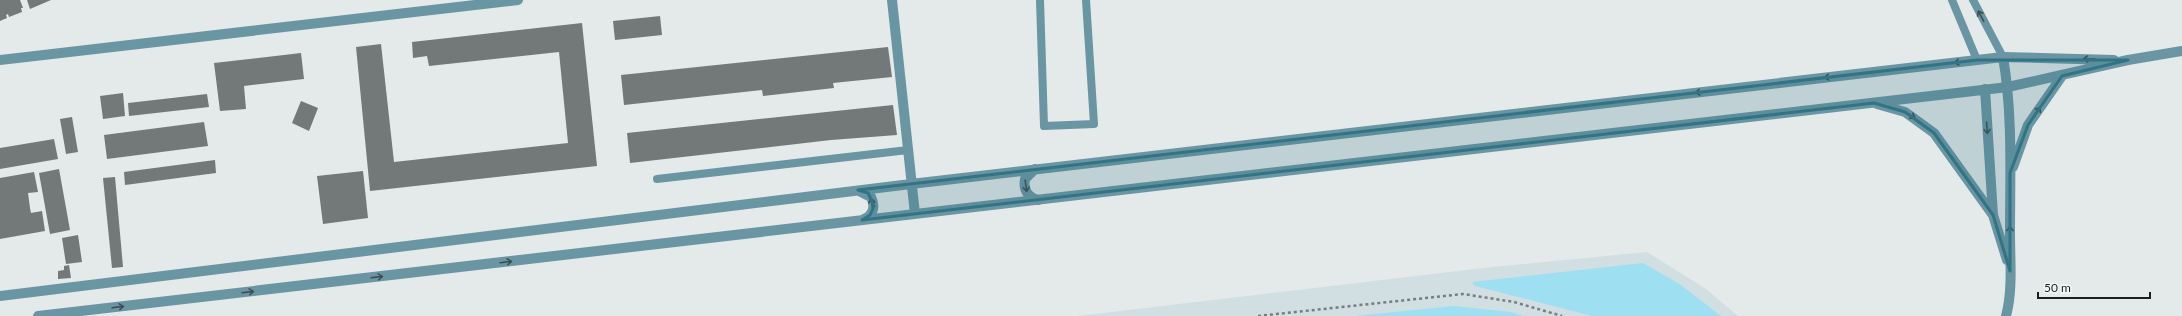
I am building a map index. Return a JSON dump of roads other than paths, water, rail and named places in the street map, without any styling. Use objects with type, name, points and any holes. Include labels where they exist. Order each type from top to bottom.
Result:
[{"type":"street","points":[[0,60],[518,0]]},
{"type":"street","points":[[892,0],[915,214]]},
{"type":"street","points":[[38,316],[82,314],[862,220],[2008,87],[2128,60],[2182,51]]},
{"type":"street","points":[[2002,57],[2008,87],[2010,173],[2010,271],[2006,316]]},
{"type":"street","points":[[0,296],[858,190],[2002,57],[2128,60]]},
{"type":"street","points":[[2010,173],[2028,125],[2062,76]]},
{"type":"street","points":[[1985,89],[1993,216],[2010,271]]},
{"type":"street","points":[[1874,103],[1906,112],[1934,133],[1993,216]]},
{"type":"street","points":[[1035,170],[1031,171],[1025,179],[1024,189],[1030,197],[1039,200]]},
{"type":"street","points":[[858,190],[868,193],[874,206],[870,216],[862,220]]},
{"type":"lane","points":[[1040,0],[1044,126],[1094,124],[1086,0]]},
{"type":"lane","points":[[1952,0],[1977,60]]},
{"type":"lane","points":[[1972,0],[2002,57]]},
{"type":"lane","points":[[657,179],[908,150]]}]
